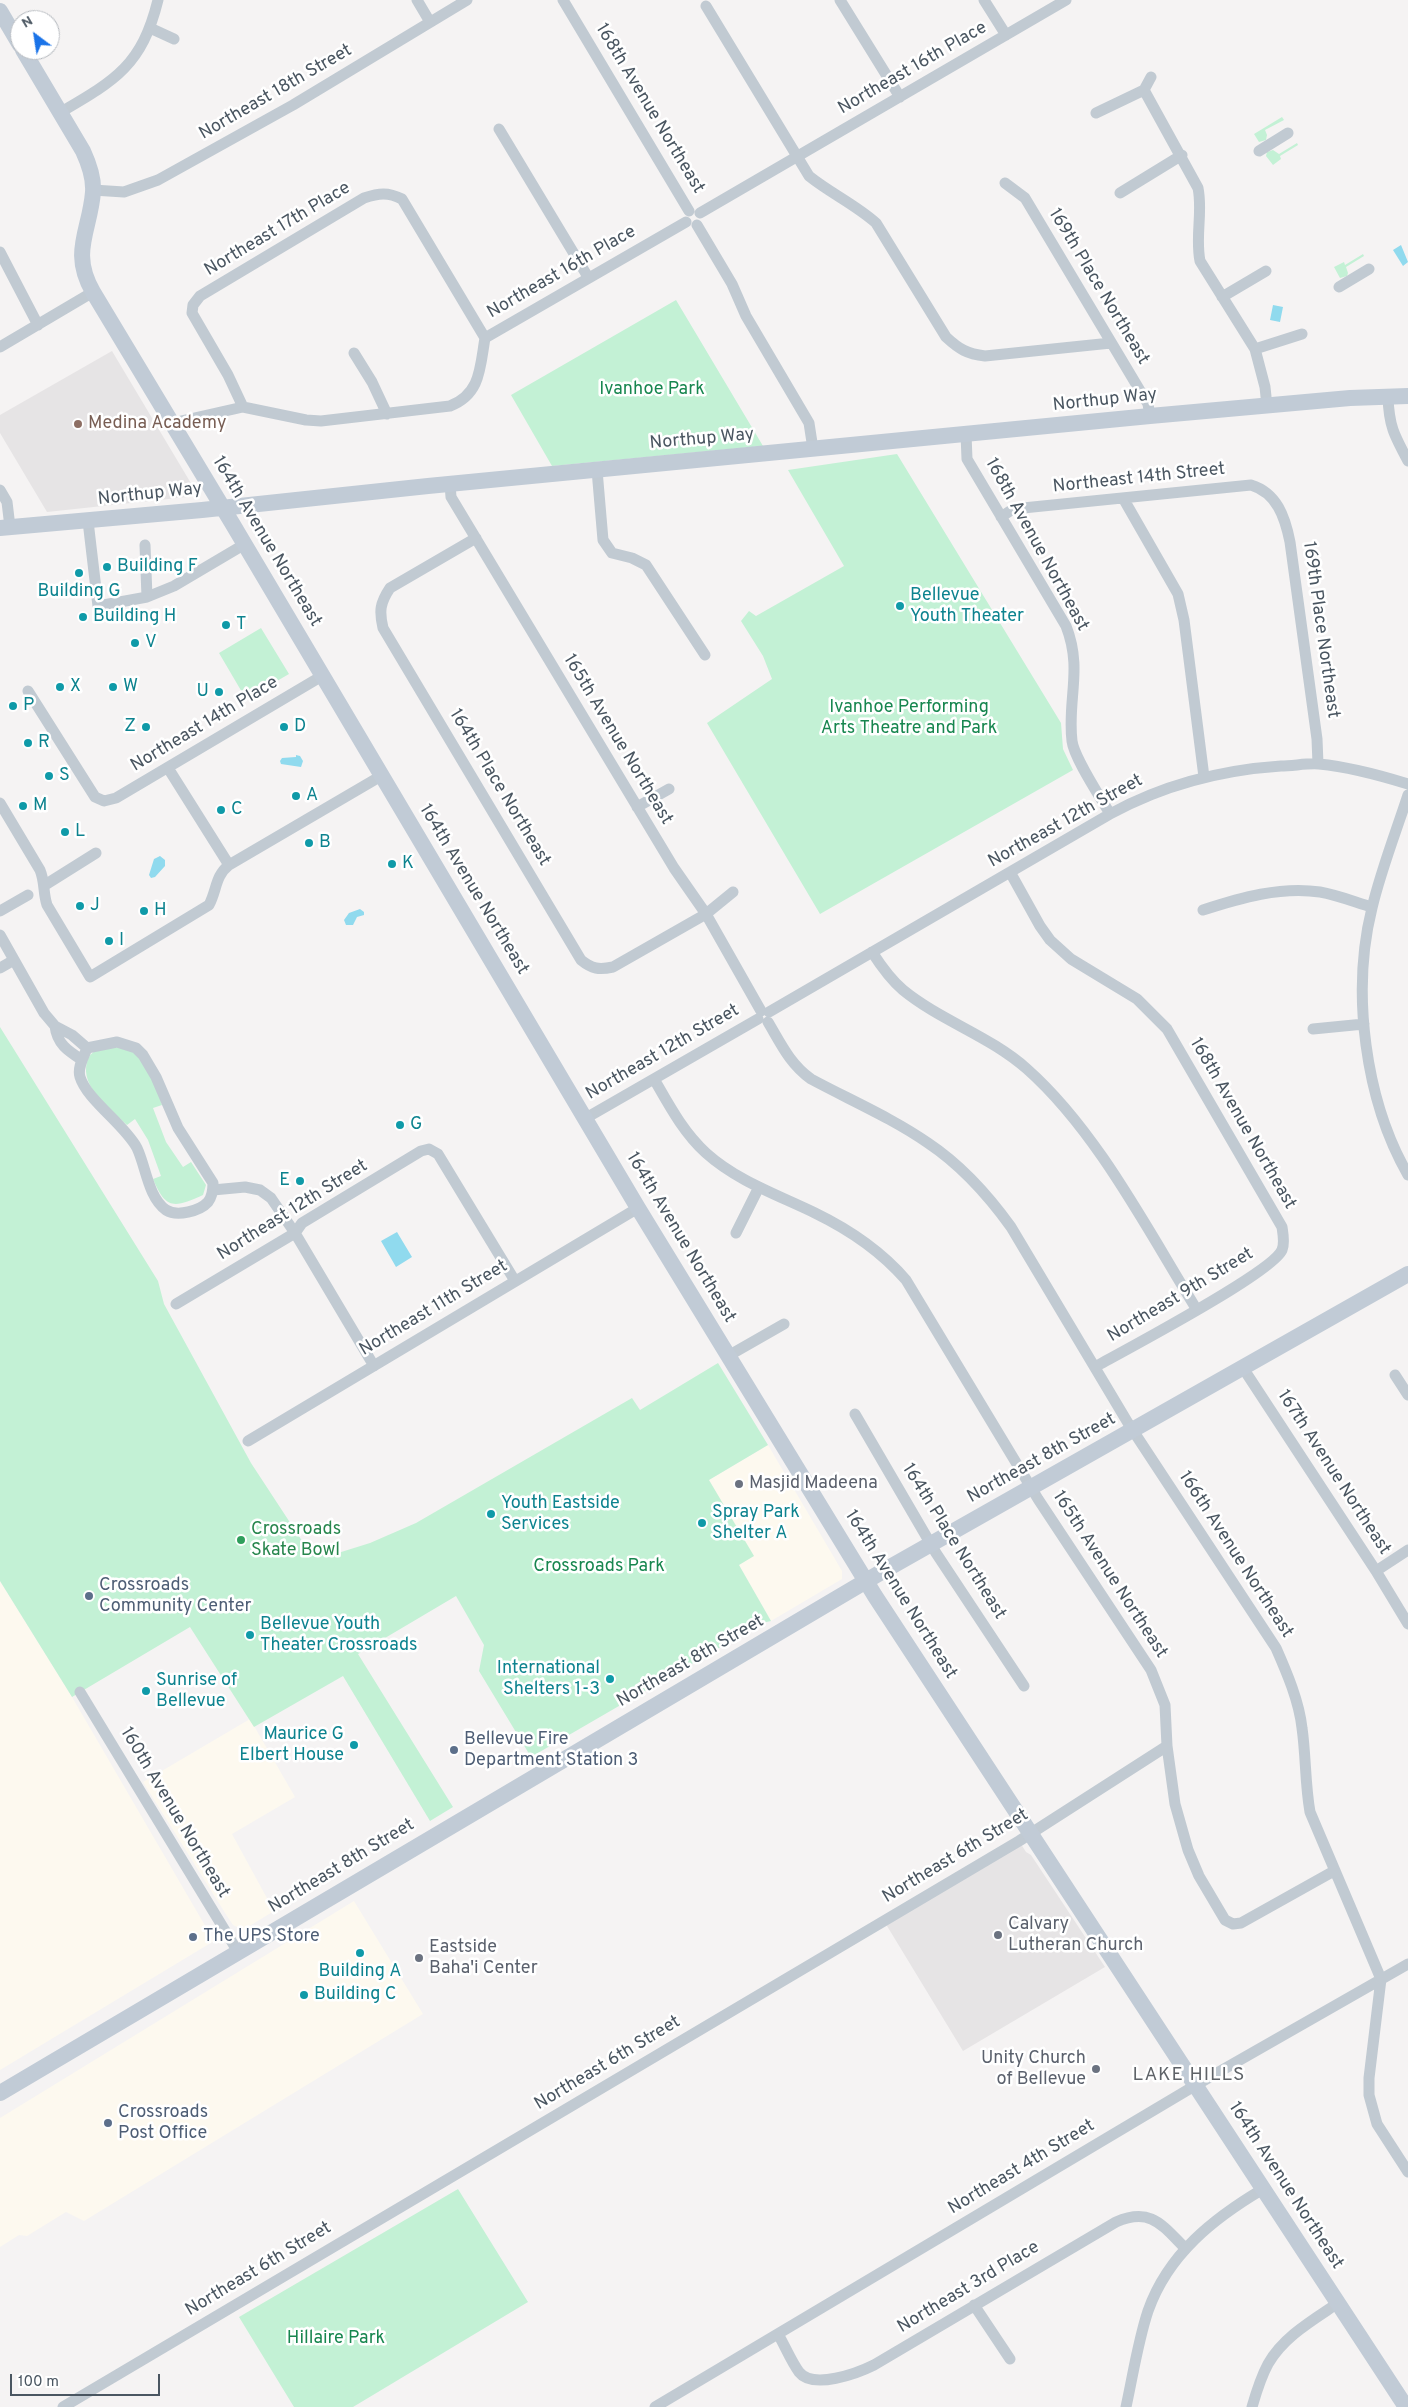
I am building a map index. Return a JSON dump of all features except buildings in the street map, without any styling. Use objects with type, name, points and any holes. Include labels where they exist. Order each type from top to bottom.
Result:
[{"type":"street","points":[[61,112],[107,85],[126,69],[139,51],[150,28],[158,0]]},
{"type":"street","points":[[417,0],[430,22]]},
{"type":"street","name":"Northeast 18th Street","points":[[93,190],[124,192],[158,180],[293,105],[467,0]]},
{"type":"street","name":"168th Avenue Northeast","points":[[563,0],[687,216]]},
{"type":"street","points":[[840,0],[900,97]]},
{"type":"street","points":[[984,0],[1006,35]]},
{"type":"street","name":"Northeast 16th Place","points":[[700,214],[1066,0]]},
{"type":"street","points":[[706,6],[809,176],[824,188],[866,214],[876,223],[946,337],[966,353],[985,356],[1111,343]]},
{"type":"street","points":[[0,11],[10,28]]},
{"type":"street","points":[[150,28],[174,39]]},
{"type":"street","name":"164th Avenue Northeast","points":[[29,60],[61,112],[87,160],[93,190],[84,230],[82,256],[85,278],[93,292],[638,1208],[866,1582],[1406,2407]]},
{"type":"street","points":[[1096,113],[1144,90],[1151,77]]},
{"type":"street","points":[[1144,90],[1182,155],[1198,188],[1201,202],[1198,251],[1200,261],[1255,349],[1265,387],[1266,406]]},
{"type":"street","points":[[500,129],[588,277]]},
{"type":"street","points":[[1259,150],[1288,133]]},
{"type":"street","points":[[1120,193],[1182,155]]},
{"type":"street","name":"169th Place Northeast","points":[[1005,183],[1025,198],[1148,404],[1150,416]]},
{"type":"street","name":"Northeast 17th Place","points":[[243,406],[228,375],[192,314],[193,305],[200,296],[364,198],[385,193],[402,199],[486,338]]},
{"type":"street","points":[[696,210],[700,214],[701,221],[698,225],[690,226],[687,216],[696,210]]},
{"type":"street","name":"Northeast 16th Place","points":[[173,426],[181,421],[243,406],[306,420],[321,421],[450,406],[462,402],[472,391],[478,377],[486,338],[687,216]]},
{"type":"street","points":[[698,225],[732,284],[746,316],[809,423],[813,449]]},
{"type":"street","points":[[0,252],[38,325]]},
{"type":"street","points":[[1339,287],[1369,269]]},
{"type":"street","points":[[1222,297],[1266,272]]},
{"type":"street","points":[[0,347],[93,292]]},
{"type":"street","points":[[1255,349],[1302,334]]},
{"type":"street","points":[[354,353],[372,382],[387,414]]},
{"type":"street","name":"Northup Way","points":[[5,528],[1150,416],[1408,396]]},
{"type":"street","points":[[1388,397],[1389,421],[1392,432],[1408,460]]},
{"type":"street","name":"168th Avenue Northeast","points":[[966,434],[967,458],[1066,626],[1073,644],[1075,666],[1072,743],[1110,814]]},
{"type":"street","points":[[597,470],[603,540],[612,553],[632,558],[646,566],[705,655]]},
{"type":"street","name":"165th Avenue Northeast","points":[[450,484],[450,494],[674,868],[706,914],[790,1060],[798,1070],[811,1079],[928,1143],[978,1186]]},
{"type":"street","name":"Northeast 14th Street","points":[[1001,517],[1014,509],[1252,485],[1265,491],[1277,503]]},
{"type":"street","points":[[0,490],[7,502],[5,528]]},
{"type":"street","points":[[1123,498],[1178,594],[1184,620],[1204,777]]},
{"type":"street","name":"169th Place Northeast","points":[[1277,503],[1286,523],[1290,542],[1317,739],[1318,764]]},
{"type":"street","points":[[88,521],[98,606],[147,597],[174,586],[244,544]]},
{"type":"street","name":"164th Place Northeast","points":[[476,538],[390,588],[381,602],[380,613],[383,628],[580,960],[589,967],[600,970],[622,963],[706,914]]},
{"type":"street","points":[[145,545],[147,597]]},
{"type":"street","name":"Northeast 14th Place","points":[[28,691],[95,797],[104,801],[116,798],[322,676]]},
{"type":"street","name":"Northeast 12th Street","points":[[586,1118],[1110,814],[1155,792],[1204,777],[1260,768],[1318,764],[1371,772],[1408,784]]},
{"type":"street","points":[[168,768],[229,865]]},
{"type":"street","points":[[0,804],[40,870],[45,885],[44,896],[47,905],[90,976],[209,905],[215,894],[220,872],[229,865],[381,776]]},
{"type":"street","points":[[637,807],[669,789]]},
{"type":"street","points":[[1408,795],[1372,907],[1363,970],[1364,1024],[1369,1061],[1387,1131],[1408,1175]]},
{"type":"street","points":[[45,885],[96,853]]},
{"type":"street","name":"168th Avenue Northeast","points":[[1010,872],[1040,926],[1050,940],[1071,959],[1137,999],[1159,1018],[1167,1028],[1282,1227],[1284,1240],[1282,1250]]},
{"type":"street","points":[[706,914],[733,892]]},
{"type":"street","points":[[1203,910],[1259,894],[1289,892],[1319,892],[1372,907]]},
{"type":"street","points":[[0,912],[28,895]]},
{"type":"street","points":[[0,935],[44,1013],[55,1026],[72,1035],[88,1048]]},
{"type":"street","points":[[872,952],[888,975],[903,990],[1006,1052],[1028,1070],[1068,1113],[1096,1149],[1197,1310]]},
{"type":"street","points":[[0,968],[14,960]]},
{"type":"street","points":[[1313,1029],[1364,1024]]},
{"type":"street","points":[[55,1026],[56,1037],[68,1052],[82,1060]]},
{"type":"street","points":[[117,1042],[136,1048],[143,1055],[156,1077],[178,1128],[213,1183],[213,1190],[208,1202],[188,1212],[176,1214],[166,1209],[151,1186],[136,1148],[123,1130],[86,1089],[80,1078],[79,1070],[88,1048],[117,1042]]},
{"type":"street","points":[[654,1079],[680,1124],[693,1140],[730,1170],[759,1187],[736,1233]]},
{"type":"street","name":"Northeast 12th Street","points":[[176,1304],[295,1232],[302,1223],[310,1218],[422,1151],[429,1149],[438,1154],[515,1281]]},
{"type":"street","name":"166th Avenue Northeast","points":[[978,1186],[1011,1227],[1133,1430],[1276,1648],[1288,1676],[1302,1727],[1306,1788],[1310,1812],[1381,1979]]},
{"type":"street","points":[[213,1190],[245,1187],[260,1190],[271,1198],[295,1232],[374,1366]]},
{"type":"street","name":"165th Avenue Northeast","points":[[759,1187],[816,1213],[856,1235],[890,1261],[920,1301],[1031,1487],[1151,1670],[1165,1705],[1168,1746],[1179,1823],[1198,1876],[1225,1920],[1233,1924],[1241,1923],[1334,1871]]},
{"type":"street","name":"Northeast 11th Street","points":[[248,1441],[638,1208]]},
{"type":"street","name":"Northeast 9th Street","points":[[1095,1368],[1197,1310],[1264,1269],[1282,1250]]},
{"type":"street","name":"Northeast 8th Street","points":[[0,2093],[931,1544],[1408,1274]]},
{"type":"street","points":[[728,1356],[784,1324]]},
{"type":"street","name":"167th Avenue Northeast","points":[[1243,1368],[1376,1571],[1408,1624]]},
{"type":"street","points":[[1395,1375],[1408,1395]]},
{"type":"street","name":"164th Place Northeast","points":[[855,1414],[931,1544],[1024,1686]]},
{"type":"street","points":[[1376,1571],[1408,1550]]},
{"type":"street","name":"160th Avenue Northeast","points":[[80,1692],[238,1952]]},
{"type":"street","name":"Northeast 6th Street","points":[[63,2407],[1030,1834],[1168,1746]]},
{"type":"street","name":"Northeast 4th Street","points":[[655,2407],[670,2403],[778,2334],[1196,2085],[1408,1964]]},
{"type":"street","points":[[1381,1979],[1369,2078],[1369,2095],[1377,2124],[1408,2172]]},
{"type":"street","points":[[1126,2407],[1148,2311],[1171,2266],[1186,2248],[1214,2221],[1263,2189]]},
{"type":"street","name":"Northeast 3rd Place","points":[[778,2334],[800,2373],[809,2378],[819,2379],[847,2377],[874,2365],[1116,2222],[1128,2217],[1146,2216],[1156,2220],[1186,2248]]},
{"type":"street","points":[[1252,2407],[1268,2363],[1279,2349],[1292,2336],[1338,2303]]},
{"type":"street","points":[[974,2305],[1010,2359]]},
{"type":"shaded area","name":"Medina Academy","points":[[112,351],[192,485],[192,491],[187,497],[47,512],[0,433],[0,415]]},
{"type":"shaded area","points":[[768,1445],[842,1571],[842,1579],[771,1621],[739,1565],[753,1556],[709,1480]]},
{"type":"shaded area","points":[[0,1581],[72,1697],[214,1941],[0,2070]]},
{"type":"shaded area","points":[[250,1719],[295,1797],[232,1834],[274,1911],[243,1930],[233,1925],[143,1782]]},
{"type":"shaded area","points":[[1019,1841],[1026,1852],[1031,1855],[1105,1967],[963,2051],[884,1921]]},
{"type":"shaded area","points":[[354,1901],[423,2014],[84,2221],[66,2212],[27,2236],[19,2235],[0,2247],[0,2118]]},
{"type":"green space","points":[[1282,117],[1284,120],[1265,130],[1266,140],[1259,142],[1254,134]]},
{"type":"green space","points":[[1297,143],[1298,145],[1280,156],[1281,159],[1273,165],[1266,156],[1267,152],[1273,150],[1279,154]]},
{"type":"green space","points":[[1363,254],[1364,256],[1346,267],[1347,276],[1340,278],[1334,267],[1344,262],[1345,265]]},
{"type":"green space","name":"Ivanhoe Park","points":[[676,300],[763,446],[552,466],[511,395]]},
{"type":"green space","name":"Ivanhoe Performing Arts Theatre and Park","points":[[897,454],[1061,723],[1063,749],[1073,770],[820,914],[707,723],[772,679],[763,656],[741,621],[749,611],[756,616],[844,566],[788,470]]},
{"type":"green space","points":[[261,628],[289,674],[246,699],[219,653]]},
{"type":"green space","name":"Crossroads Park","points":[[0,1027],[158,1281],[164,1304],[251,1463],[308,1550],[338,1553],[370,1543],[416,1523],[632,1398],[640,1410],[718,1363],[768,1445],[709,1480],[754,1556],[739,1565],[771,1621],[762,1623],[531,1757],[479,1671],[484,1645],[456,1596],[358,1654],[453,1807],[430,1821],[343,1676],[254,1727],[190,1627],[72,1697],[0,1581]]},
{"type":"green space","points":[[112,1047],[131,1050],[146,1067],[162,1105],[153,1108],[166,1142],[183,1167],[191,1162],[206,1185],[203,1195],[178,1204],[172,1204],[167,1201],[162,1196],[153,1179],[161,1176],[148,1140],[135,1119],[127,1125],[105,1105],[92,1089],[86,1071],[88,1058],[96,1050]]},
{"type":"green space","name":"Hillaire Park","points":[[458,2189],[528,2302],[353,2407],[294,2407],[239,2317]]},
{"type":"water","points":[[1401,245],[1408,262],[1403,266],[1393,250]]},
{"type":"water","points":[[1273,305],[1283,307],[1280,322],[1270,320]]},
{"type":"water","points":[[296,755],[300,756],[303,761],[301,767],[281,764],[282,758],[296,757]]},
{"type":"water","points":[[160,856],[165,860],[165,866],[155,877],[151,878],[149,875],[154,859]]},
{"type":"water","points":[[360,909],[364,912],[364,915],[357,917],[353,925],[346,925],[344,920],[349,913]]},
{"type":"water","points":[[397,1232],[412,1257],[396,1267],[381,1241]]},
{"type":"place","name":"Medina Academy","points":[[78,424]]},
{"type":"place","name":"Building F","points":[[107,567]]},
{"type":"place","name":"Building G","points":[[79,573]]},
{"type":"place","name":"Bellevue Youth Theater","points":[[900,606]]},
{"type":"place","name":"Building H","points":[[83,617]]},
{"type":"place","name":"T","points":[[226,625]]},
{"type":"place","name":"V","points":[[135,643]]},
{"type":"place","name":"X","points":[[60,687]]},
{"type":"place","name":"W","points":[[113,687]]},
{"type":"place","name":"U","points":[[219,692]]},
{"type":"place","name":"P","points":[[13,706]]},
{"type":"place","name":"Z","points":[[146,727]]},
{"type":"place","name":"D","points":[[284,727]]},
{"type":"place","name":"R","points":[[28,743]]},
{"type":"place","name":"S","points":[[49,776]]},
{"type":"place","name":"A","points":[[296,796]]},
{"type":"place","name":"M","points":[[23,806]]},
{"type":"place","name":"C","points":[[221,810]]},
{"type":"place","name":"L","points":[[65,832]]},
{"type":"place","name":"B","points":[[309,843]]},
{"type":"place","name":"K","points":[[392,864]]},
{"type":"place","name":"J","points":[[80,906]]},
{"type":"place","name":"H","points":[[144,911]]},
{"type":"place","name":"I","points":[[109,941]]},
{"type":"place","name":"G","points":[[400,1125]]},
{"type":"place","name":"E","points":[[300,1181]]},
{"type":"place","name":"Masjid Madeena","points":[[739,1484]]},
{"type":"place","name":"Youth Eastside Services","points":[[491,1514]]},
{"type":"place","name":"Spray Park Shelter A","points":[[702,1523]]},
{"type":"place","name":"Crossroads Skate Bowl","points":[[241,1540]]},
{"type":"place","name":"Crossroads Community Center","points":[[89,1596]]},
{"type":"place","name":"Bellevue Youth Theater Crossroads","points":[[250,1635]]},
{"type":"place","name":"International Shelters 1-3","points":[[610,1679]]},
{"type":"place","name":"Sunrise of Bellevue","points":[[146,1691]]},
{"type":"place","name":"Maurice G Elbert House","points":[[354,1745]]},
{"type":"place","name":"Bellevue Fire Department Station 3","points":[[454,1750]]},
{"type":"place","name":"Calvary Lutheran Church","points":[[998,1935]]},
{"type":"place","name":"The UPS Store","points":[[193,1937]]},
{"type":"place","name":"Building A","points":[[360,1953]]},
{"type":"place","name":"Eastside Baha'i Center","points":[[419,1958]]},
{"type":"place","name":"Building C","points":[[304,1995]]},
{"type":"place","name":"Unity Church of Bellevue","points":[[1096,2069]]},
{"type":"place","name":"Crossroads Post Office","points":[[108,2123]]},
{"type":"district","name":"LAKE HILLS","points":[[1189,2076]]}]
